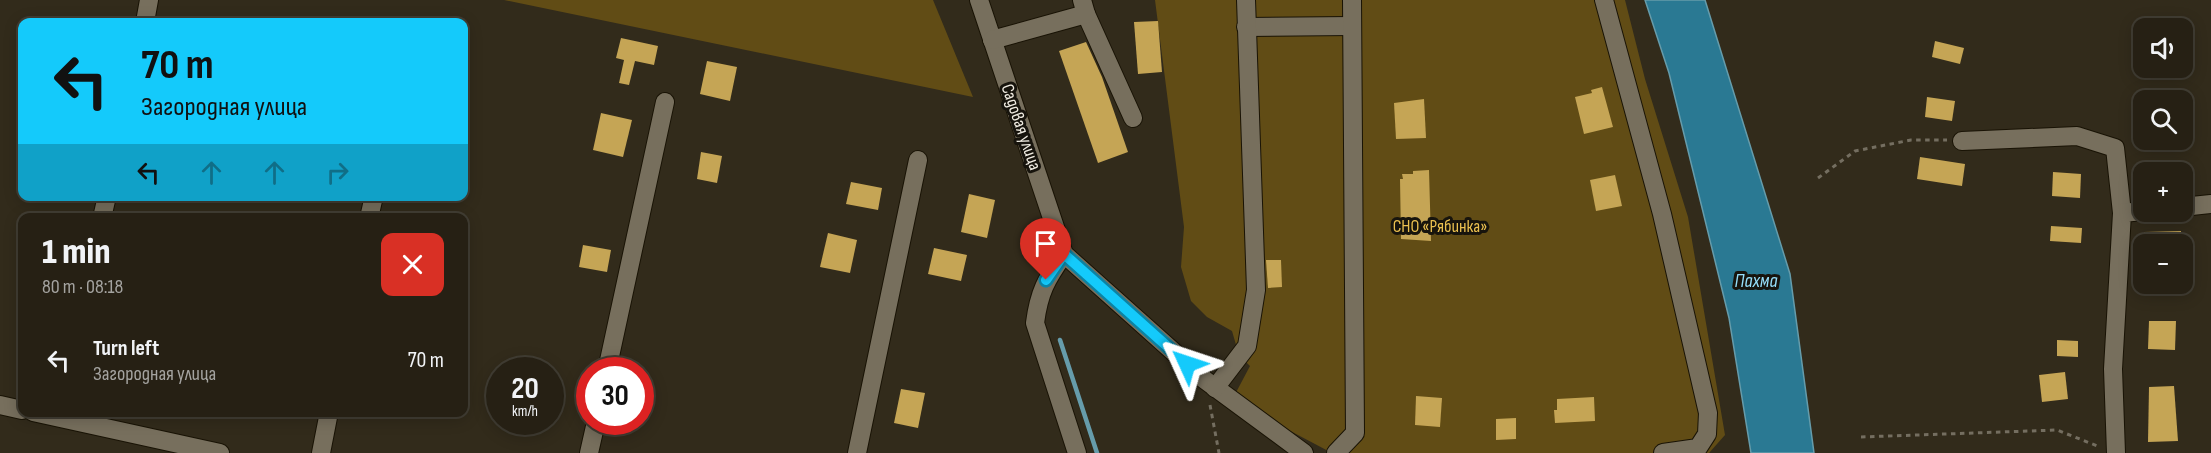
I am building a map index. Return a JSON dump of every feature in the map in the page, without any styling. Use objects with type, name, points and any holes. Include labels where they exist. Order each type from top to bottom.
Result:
[{"type":"street","points":[[145,18],[149,0]]},
{"type":"street","name":"Садовая улица","points":[[979,0],[1064,254]]},
{"type":"street","points":[[1210,384],[1247,346],[1256,290],[1246,0]]},
{"type":"street","points":[[1336,453],[1354,433],[1352,0]]},
{"type":"street","points":[[1604,0],[1662,214],[1708,413],[1707,434],[1698,448],[1663,453]]},
{"type":"street","points":[[992,40],[1084,7],[1133,118]]},
{"type":"street","points":[[1246,27],[1352,26]]},
{"type":"street","points":[[610,357],[665,102]]},
{"type":"street","points":[[1962,141],[2077,136],[2115,148],[2122,213],[2113,369],[2116,453]]},
{"type":"street","points":[[857,453],[918,160]]},
{"type":"street","points":[[2193,206],[2211,204]]},
{"type":"street","points":[[2122,213],[2133,212]]},
{"type":"street","points":[[1077,453],[1035,323],[1038,302],[1046,280],[1064,254],[1210,384],[1304,453]]},
{"type":"street","points":[[0,405],[18,409]]},
{"type":"street","points":[[67,417],[220,453]]},
{"type":"street","points":[[321,453],[328,417]]},
{"type":"street","points":[[589,453],[593,435]]},
{"type":"path","points":[[1818,178],[1855,151],[1911,140],[1962,141]]},
{"type":"path","points":[[1210,384],[1219,453]]},
{"type":"path","points":[[1861,437],[2057,430],[2116,453]]},
{"type":"green space","points":[[504,0],[933,0],[973,97]]},
{"type":"green space","name":"СНО «Рябинка»","points":[[1155,0],[1625,0],[1645,79],[1688,217],[1725,435],[1709,453],[1332,453],[1232,400],[1250,366],[1239,355],[1232,331],[1207,317],[1191,301],[1181,267],[1184,227]]},
{"type":"water","name":"Пахма","points":[[1645,0],[1705,0],[1790,274],[1814,453],[1751,453],[1729,318],[1669,73]]},
{"type":"building","points":[[1158,21],[1162,72],[1138,74],[1134,22]]},
{"type":"building","points":[[621,38],[658,46],[654,65],[635,61],[629,85],[619,83],[624,60],[616,58]]},
{"type":"building","points":[[1935,41],[1964,48],[1960,64],[1932,57]]},
{"type":"building","points":[[1086,42],[1102,77],[1128,152],[1098,163],[1059,51]]},
{"type":"building","points":[[707,61],[737,67],[730,101],[700,94]]},
{"type":"building","points":[[1602,87],[1613,127],[1584,134],[1575,97],[1592,93],[1591,90]]},
{"type":"building","points":[[1927,97],[1955,101],[1952,121],[1925,117]]},
{"type":"building","points":[[1424,99],[1426,138],[1396,139],[1394,103]]},
{"type":"building","points":[[601,113],[632,120],[623,157],[593,150]]},
{"type":"building","points":[[701,152],[722,156],[717,183],[697,179]]},
{"type":"building","points":[[1920,157],[1965,164],[1962,186],[1917,179]]},
{"type":"building","points":[[1429,170],[1431,241],[1401,239],[1400,179],[1403,179],[1402,174]]},
{"type":"building","points":[[2053,172],[2081,174],[2080,198],[2052,196]]},
{"type":"building","points":[[1615,175],[1622,206],[1596,211],[1590,180]]},
{"type":"building","points":[[851,182],[882,188],[878,210],[846,204]]},
{"type":"building","points":[[969,194],[995,200],[987,238],[961,232]]},
{"type":"building","points":[[2051,226],[2082,228],[2081,243],[2050,241]]},
{"type":"building","points":[[2181,231],[2181,234],[2144,234],[2144,232]]},
{"type":"building","points":[[828,233],[857,240],[850,273],[820,267]]},
{"type":"building","points":[[583,245],[611,250],[607,272],[579,267]]},
{"type":"building","points":[[934,248],[967,255],[961,281],[928,274]]},
{"type":"building","points":[[1266,260],[1281,260],[1282,287],[1268,288]]},
{"type":"building","points":[[2149,321],[2176,321],[2175,350],[2148,349]]},
{"type":"building","points":[[2057,340],[2078,341],[2078,357],[2057,356]]},
{"type":"building","points":[[2065,372],[2068,399],[2042,402],[2039,375]]},
{"type":"building","points":[[2174,386],[2178,441],[2148,442],[2149,387]]},
{"type":"building","points":[[901,389],[925,393],[918,428],[894,423]]},
{"type":"building","points":[[1416,396],[1442,398],[1440,427],[1415,425]]},
{"type":"building","points":[[1594,397],[1595,421],[1555,423],[1554,410],[1557,410],[1557,399]]},
{"type":"building","points":[[1516,418],[1516,439],[1496,440],[1496,419]]},
{"type":"waterway","points":[[1060,340],[1097,453]]},
{"type":"route","points":[[1046,280],[1064,254],[1187,364]]}]
